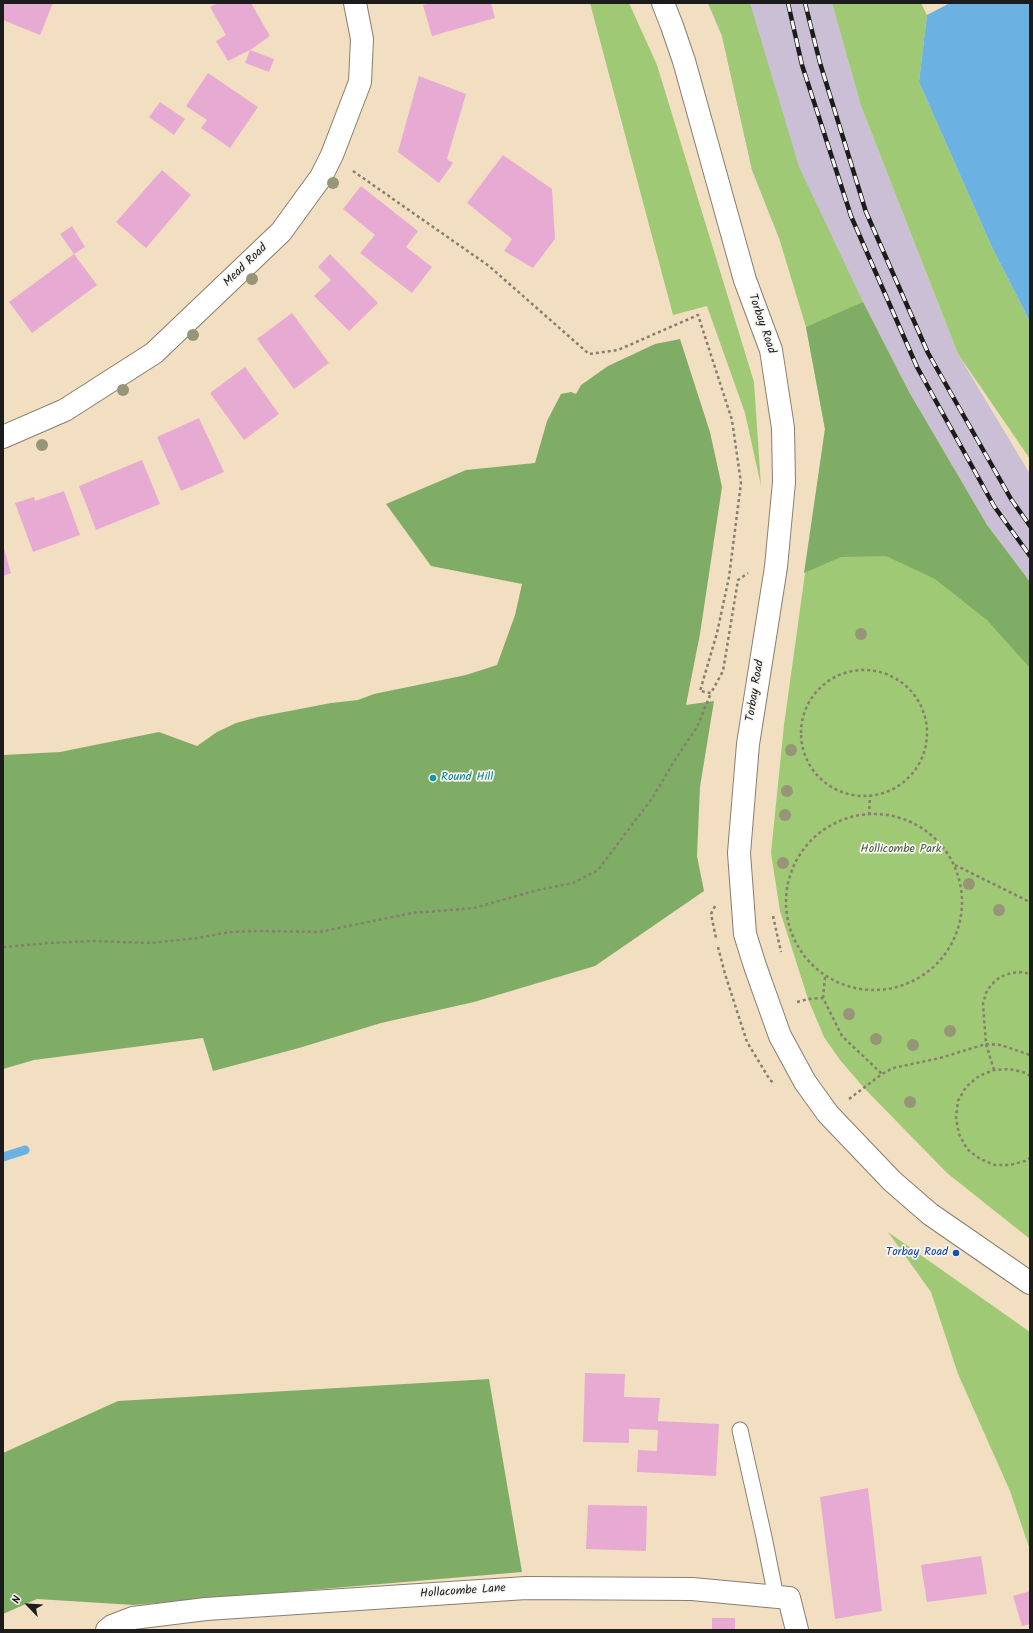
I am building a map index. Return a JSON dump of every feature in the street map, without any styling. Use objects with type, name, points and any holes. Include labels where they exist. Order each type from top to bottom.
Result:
[{"type":"main road","name":"Mead Road","points":[[3,437],[65,410],[154,353],[281,232],[320,177],[332,155],[360,82],[362,39],[356,3]]},
{"type":"main road","name":"Torbay Road","points":[[663,3],[684,61],[745,280],[772,350],[783,428],[784,482],[776,567],[747,752],[739,852],[745,934],[780,1036],[805,1082],[828,1114],[892,1181],[930,1214],[1030,1283]]},
{"type":"main road","name":"Hollacombe Lane","points":[[107,1630],[112,1626],[133,1618],[206,1609],[526,1588],[692,1589],[789,1598],[797,1630]]},
{"type":"lane","points":[[740,1430],[776,1596]]},
{"type":"path","points":[[332,155],[489,266],[589,354],[618,350],[698,315],[732,420],[741,483],[729,577],[717,634],[700,691],[711,693]]},
{"type":"path","points":[[3,947],[86,942],[151,943],[198,938],[229,932],[319,932],[412,913],[474,908],[538,890],[572,883],[598,870],[653,798],[673,763],[697,727],[711,693],[723,671],[738,580],[754,568],[776,567]]},
{"type":"path","points":[[871,670],[891,675],[908,686],[921,703],[927,723],[927,743],[920,763],[908,780],[890,791],[870,796],[849,795],[830,786],[814,772],[804,753],[801,732],[804,712],[814,693],[830,679],[850,671],[871,670]]},
{"type":"path","points":[[869,815],[870,796]]},
{"type":"path","points":[[885,814],[914,823],[938,840],[955,865],[962,893],[961,921],[950,948],[932,970],[907,985],[880,991],[852,989],[825,977],[808,962],[795,943],[787,921],[785,898],[789,875],[799,854],[814,836],[834,823],[855,815],[885,814]]},
{"type":"path","points":[[955,865],[1030,902]]},
{"type":"path","points":[[771,909],[783,957]]},
{"type":"path","points":[[994,1070],[986,1044],[983,1004],[986,993],[991,985],[1000,976],[1011,972],[1030,974]]},
{"type":"path","points":[[825,977],[823,998],[842,1036],[882,1074]]},
{"type":"path","points":[[795,996],[797,1002],[808,999],[823,998]]},
{"type":"path","points":[[828,1114],[882,1074],[893,1068],[940,1058],[986,1044],[1001,1045],[1030,1055]]},
{"type":"path","points":[[1030,1076],[1026,1073],[1010,1069],[994,1070],[978,1076],[966,1087],[958,1101],[956,1118],[959,1134],[967,1148],[980,1159],[995,1165],[1010,1166],[1030,1158]]},
{"type":"shaded area","points":[[708,3],[832,3],[861,106],[958,354],[1030,474],[1030,582],[987,525],[909,392],[863,302],[779,238],[752,170],[722,36]]},
{"type":"green space","points":[[590,3],[629,3],[657,65],[754,382],[761,486],[745,413],[707,306],[673,315]]},
{"type":"green space","name":"Hollicombe Park","points":[[708,3],[750,3],[799,167],[863,302],[909,392],[987,525],[1030,582],[1030,1239],[947,1173],[864,1088],[840,1060],[824,1037],[808,999],[780,911],[771,853],[784,725],[825,429],[806,327],[779,238],[752,170],[722,36]]},
{"type":"green space","points":[[832,3],[921,3],[927,15],[919,82],[991,245],[1030,322],[1030,459],[958,354],[861,106]]},
{"type":"green space","points":[[863,302],[909,392],[987,525],[1030,582],[1030,668],[987,620],[935,579],[886,556],[841,557],[804,573],[825,429],[806,327]]},
{"type":"green space","points":[[680,339],[710,432],[722,487],[700,634],[686,705],[714,701],[700,787],[697,856],[704,891],[595,966],[474,1002],[381,1023],[299,1048],[213,1071],[203,1038],[34,1060],[3,1069],[3,755],[60,752],[159,732],[197,746],[217,732],[236,723],[258,717],[331,703],[358,700],[374,694],[466,675],[497,665],[515,615],[522,584],[431,566],[386,504],[466,470],[535,463],[547,421],[561,394],[571,392],[576,394],[581,385],[608,366],[655,344]]},
{"type":"green space","points":[[888,1232],[1030,1332],[1030,1550],[1010,1491],[958,1374],[931,1292]]},
{"type":"green space","points":[[489,1379],[522,1572],[134,1605],[37,1599],[3,1614],[3,1453],[118,1401]]},
{"type":"water","points":[[950,3],[1030,3],[1030,322],[991,245],[919,82],[927,15]]},
{"type":"building","points":[[3,3],[53,3],[40,35],[3,20]]},
{"type":"building","points":[[218,3],[251,3],[270,36],[250,50],[228,61],[216,41],[226,35],[210,7]]},
{"type":"building","points":[[430,3],[491,3],[495,18],[432,36],[423,5]]},
{"type":"building","points":[[250,50],[274,59],[269,72],[245,63]]},
{"type":"building","points":[[208,73],[258,107],[230,148],[201,128],[207,120],[186,106]]},
{"type":"building","points":[[419,76],[466,94],[447,159],[453,163],[439,183],[398,152]]},
{"type":"building","points":[[160,102],[185,119],[174,135],[149,117]]},
{"type":"building","points":[[503,155],[552,189],[555,239],[533,268],[504,251],[512,239],[467,203]]},
{"type":"building","points":[[162,170],[191,195],[146,248],[116,222]]},
{"type":"building","points":[[361,186],[418,231],[406,247],[432,267],[412,293],[360,253],[375,235],[343,209]]},
{"type":"building","points":[[72,226],[85,247],[74,254],[60,234]]},
{"type":"building","points":[[74,254],[97,285],[32,333],[9,302]]},
{"type":"building","points":[[330,254],[378,303],[349,331],[314,296],[331,280],[318,267]]},
{"type":"building","points":[[292,313],[329,363],[294,389],[257,339]]},
{"type":"building","points":[[245,367],[279,414],[244,440],[210,393]]},
{"type":"building","points":[[199,418],[224,472],[181,491],[157,437]]},
{"type":"building","points":[[142,460],[160,504],[96,530],[79,486]]},
{"type":"building","points":[[64,491],[80,535],[33,552],[15,503],[34,497],[35,501]]},
{"type":"building","points":[[3,545],[11,573],[3,576]]},
{"type":"building","points":[[585,1373],[625,1374],[624,1397],[660,1398],[658,1421],[719,1424],[716,1476],[637,1472],[638,1450],[657,1451],[658,1430],[629,1429],[629,1443],[583,1442]]},
{"type":"building","points":[[868,1488],[882,1611],[835,1619],[820,1497]]},
{"type":"building","points":[[588,1505],[647,1506],[646,1551],[586,1549]]},
{"type":"building","points":[[981,1556],[987,1594],[927,1602],[921,1565]]},
{"type":"building","points":[[1030,1591],[1030,1624],[1022,1626],[1013,1596]]},
{"type":"building","points":[[712,1618],[735,1618],[735,1630],[712,1630]]},
{"type":"waterway","points":[[3,1157],[25,1150]]},
{"type":"railway","points":[[788,3],[802,65],[851,216],[917,367],[994,506],[1030,556]]},
{"type":"railway","points":[[805,3],[820,63],[866,212],[928,353],[1011,499],[1030,526]]},
{"type":"place","name":"Round Hill","points":[[433,778]]},
{"type":"place","name":"Torbay Road","points":[[956,1253]]}]
